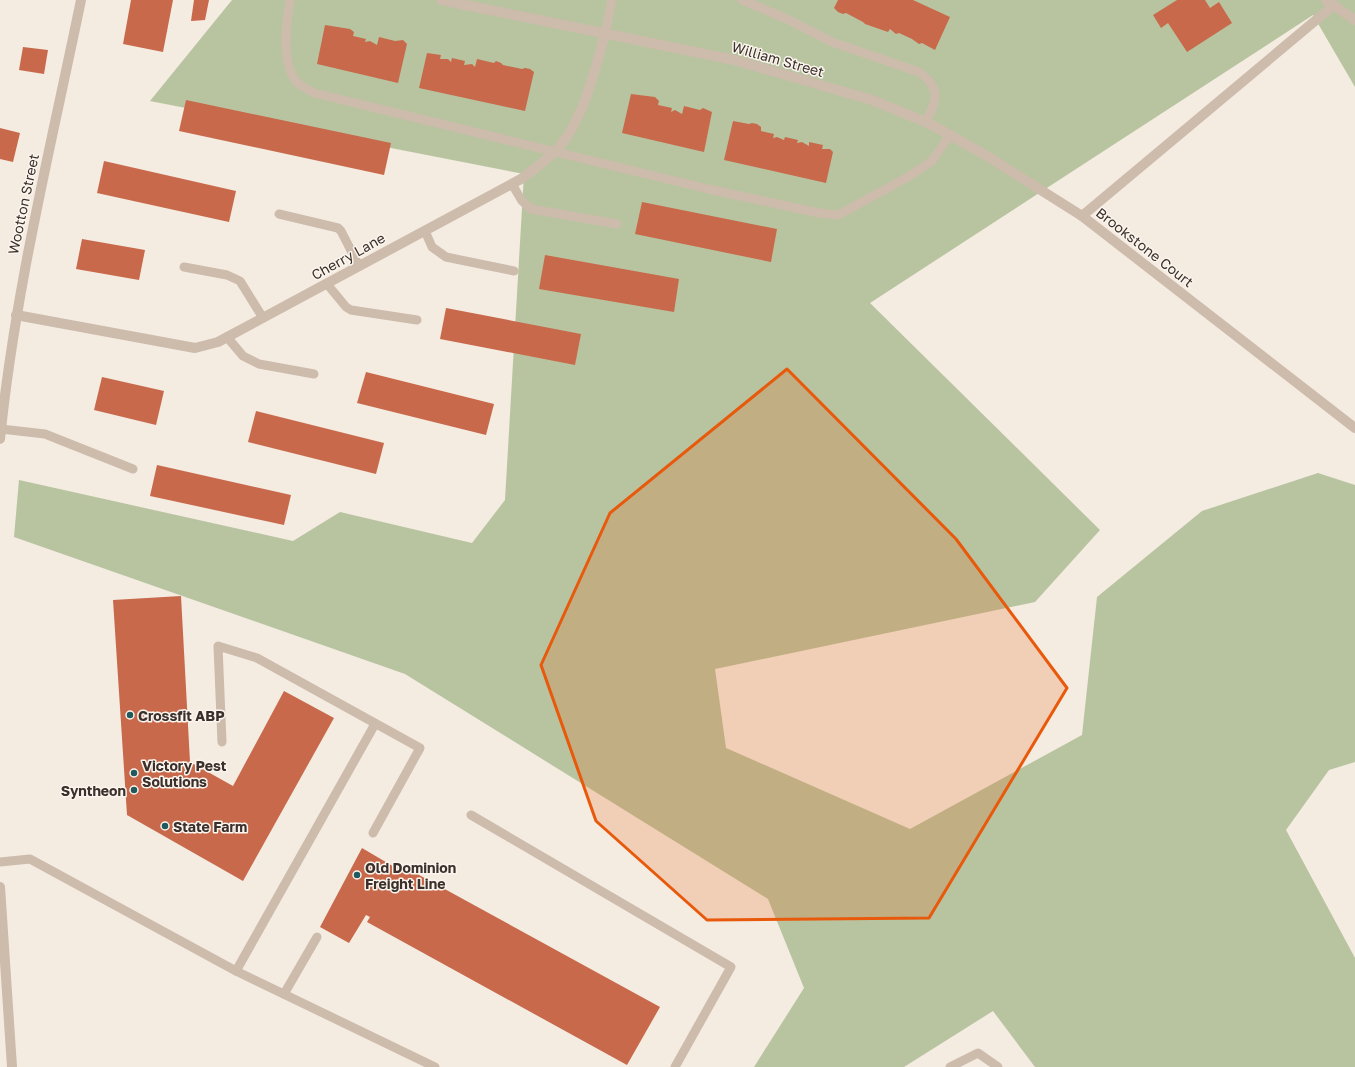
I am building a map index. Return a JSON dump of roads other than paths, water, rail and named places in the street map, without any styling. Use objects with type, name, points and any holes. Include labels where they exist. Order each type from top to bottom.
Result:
[{"type":"street","name":"Wootton Street","points":[[0,434],[16,315],[34,217],[81,0]]},
{"type":"street","name":"William Street","points":[[441,0],[734,60],[872,100],[926,122],[950,135],[987,156],[1082,216]]},
{"type":"street","points":[[1330,3],[1355,20]]},
{"type":"street","name":"Brookstone Court","points":[[1330,3],[1082,216],[1355,428]]},
{"type":"street","name":"Cherry Lane","points":[[16,315],[195,348],[218,342],[512,184],[547,160],[568,135],[582,107],[605,34]]},
{"type":"street","points":[[0,887],[12,1067]]},
{"type":"lane","points":[[290,0],[287,23],[287,57],[292,72],[299,84],[314,93],[708,189],[819,213],[838,215],[908,178],[932,161],[950,135]]},
{"type":"lane","points":[[605,34],[612,0]]},
{"type":"lane","points":[[742,0],[787,19],[832,42],[919,72],[930,80],[935,88],[936,95],[934,105],[926,122]]},
{"type":"lane","points":[[512,184],[522,201],[531,209],[617,224]]},
{"type":"lane","points":[[279,214],[338,228],[342,231],[359,266]]},
{"type":"lane","points":[[425,231],[432,246],[446,257],[514,271]]},
{"type":"lane","points":[[184,267],[227,275],[240,281],[263,318]]},
{"type":"lane","points":[[327,284],[346,307],[351,310],[417,320]]},
{"type":"lane","points":[[227,337],[243,356],[259,364],[314,374]]},
{"type":"lane","points":[[0,434],[45,434],[133,469]]},
{"type":"lane","points":[[222,742],[218,646],[256,658],[420,748],[373,833]]},
{"type":"lane","points":[[236,971],[375,724]]},
{"type":"lane","points":[[471,815],[730,967],[675,1067]]},
{"type":"lane","points":[[0,862],[30,859],[236,971],[434,1067]]},
{"type":"lane","points":[[284,994],[317,937]]},
{"type":"lane","points":[[950,1067],[978,1053],[998,1067]]},
{"type":"place","name":"Crossfit ABP","points":[[130,715]]},
{"type":"place","name":"Victory Pest Solutions","points":[[134,773]]},
{"type":"place","name":"Syntheon","points":[[134,790]]},
{"type":"place","name":"State Farm","points":[[165,826]]},
{"type":"place","name":"Old Dominion Freight Line","points":[[357,875]]}]
